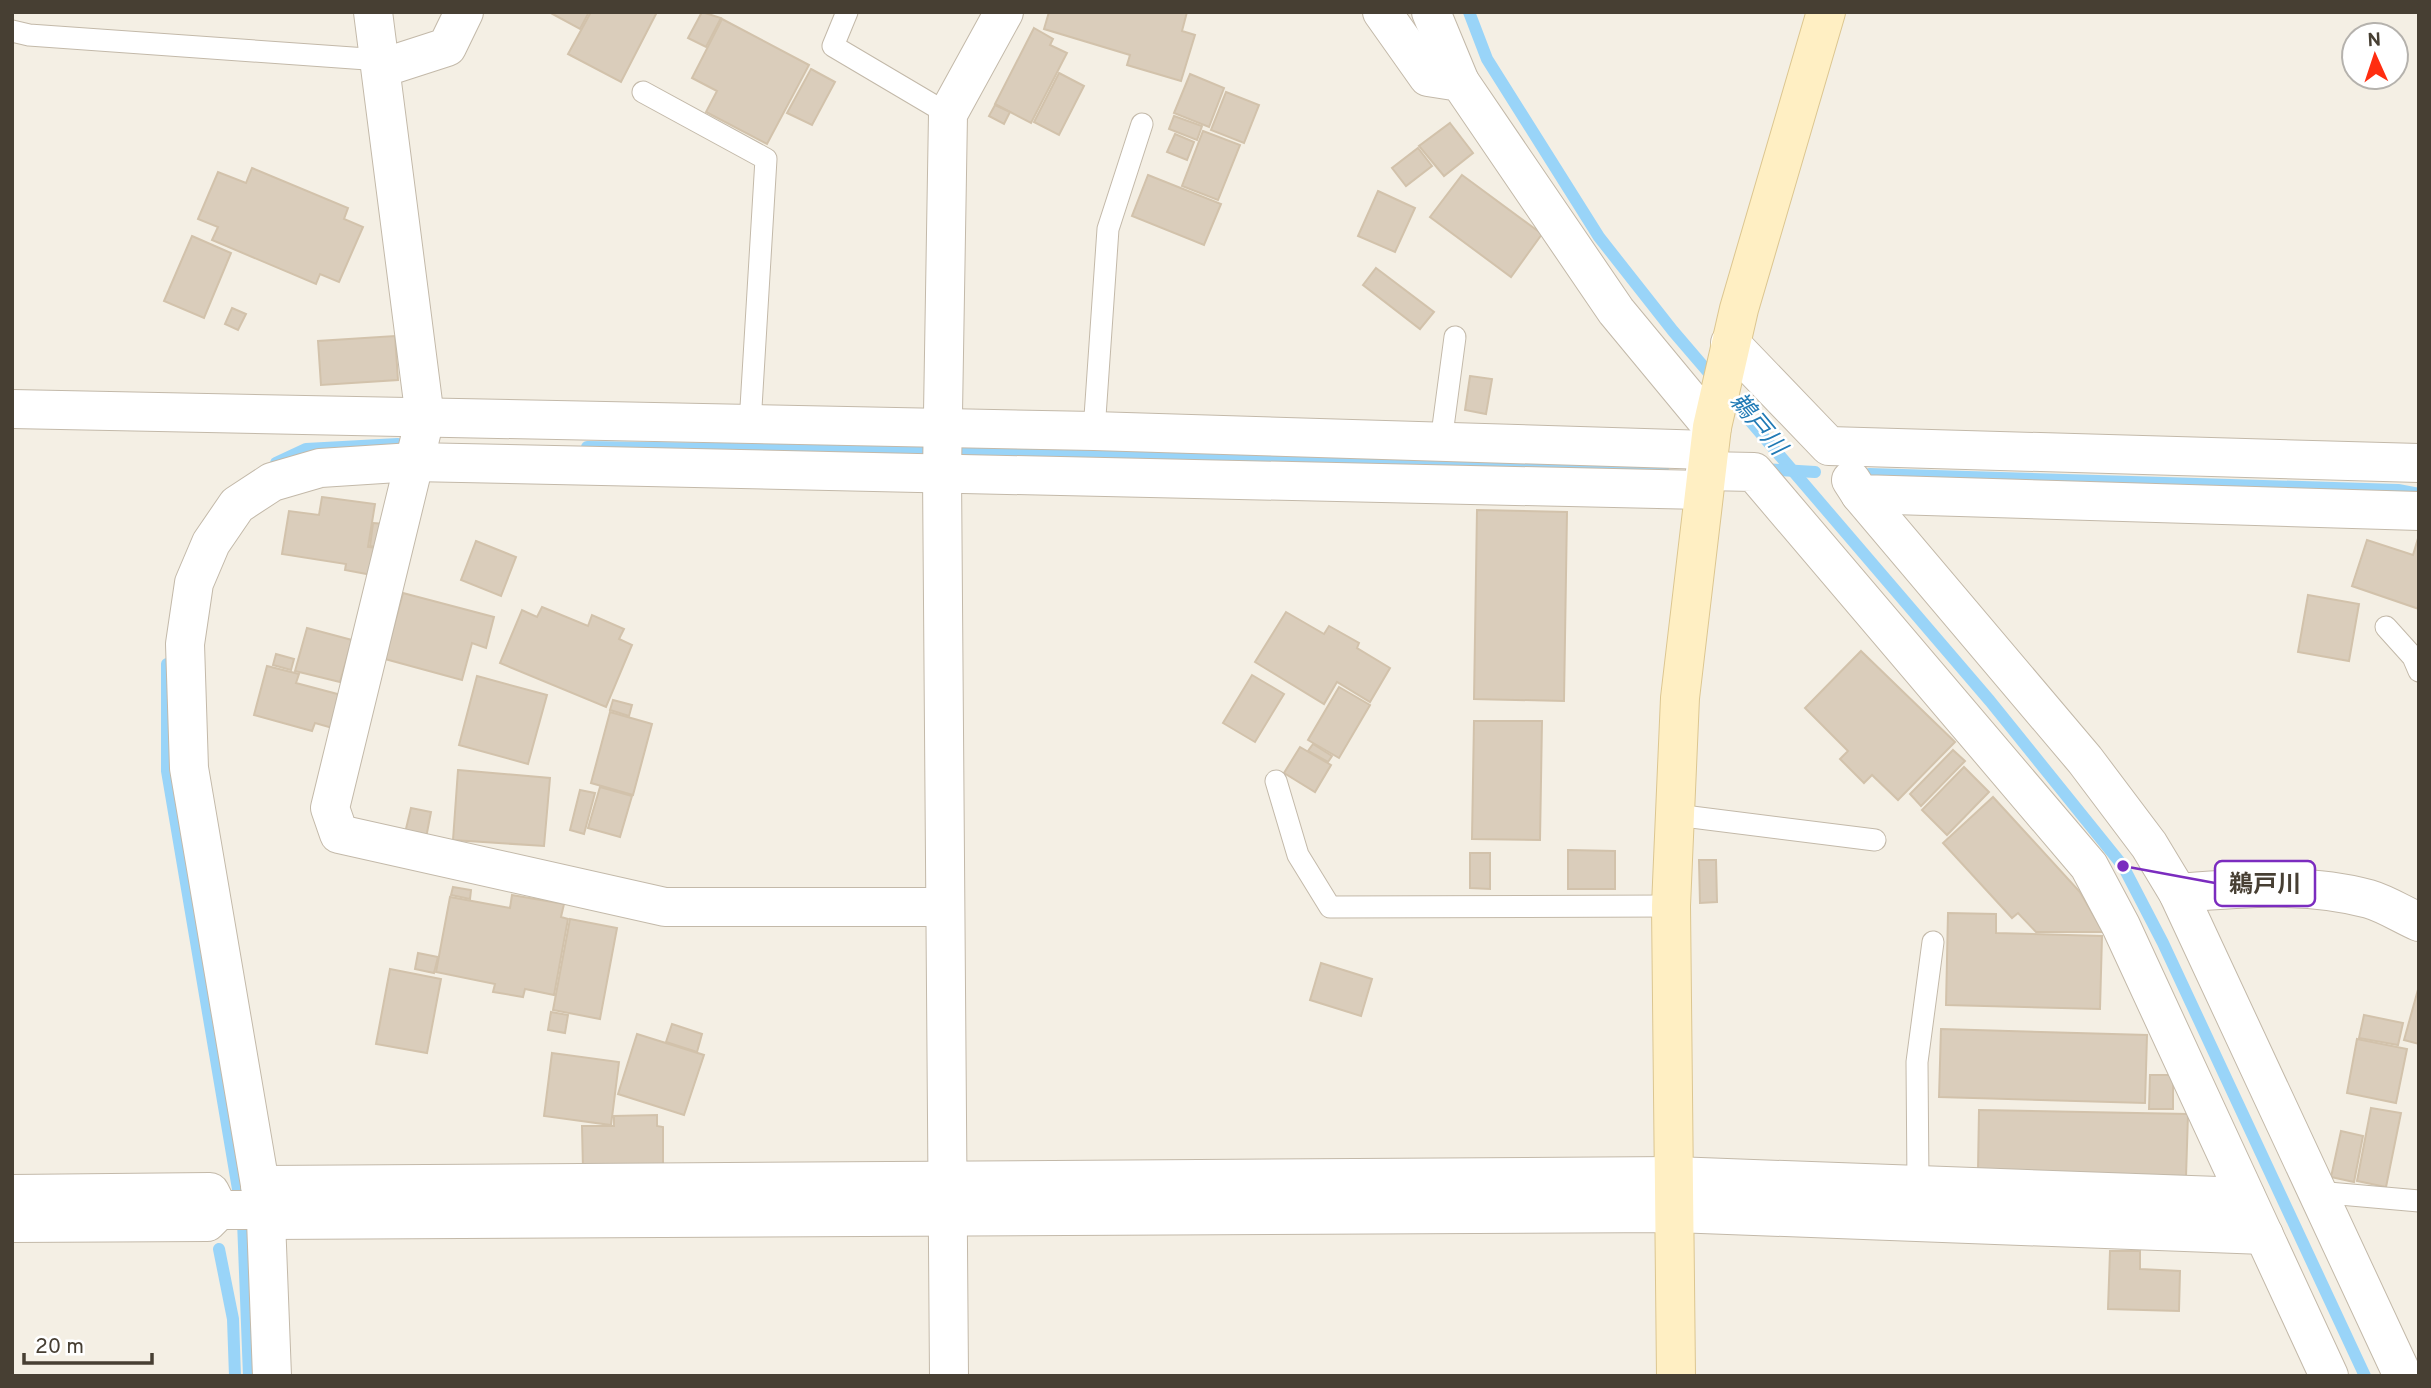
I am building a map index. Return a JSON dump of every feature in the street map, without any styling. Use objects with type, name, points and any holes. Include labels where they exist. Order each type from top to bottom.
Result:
[{"type":"street","points":[[373,12],[382,64],[425,418],[330,808],[339,834],[665,907],[944,907]]},
{"type":"street","points":[[382,64],[447,47],[464,12]]},
{"type":"street","points":[[949,1376],[942,473],[945,429],[948,114],[1004,12]]},
{"type":"street","points":[[1382,12],[1429,78],[1460,82]]},
{"type":"street","points":[[1431,12],[1460,82],[1708,450]]},
{"type":"street","points":[[1676,1376],[1671,906],[1680,698],[1708,450],[1728,351],[1826,12]]},
{"type":"street","points":[[1728,351],[1829,446],[1860,494],[2085,760],[2149,845],[2178,892],[2403,1376]]},
{"type":"street","points":[[12,409],[1094,431],[1708,450],[1754,472],[2089,866],[2121,926],[2329,1376]]},
{"type":"street","points":[[1829,446],[2419,463]]},
{"type":"street","points":[[272,1376],[263,1205],[189,768],[185,644],[194,583],[211,543],[237,505],[272,482],[320,468],[413,462],[942,473],[1708,450]]},
{"type":"street","points":[[1860,494],[2419,510]]},
{"type":"street","points":[[2178,892],[2231,888],[2310,889],[2370,900],[2419,922]]},
{"type":"street","points":[[12,1223],[207,1222],[219,1210],[263,1205],[1674,1195],[1918,1185],[2246,1197]]},
{"type":"street","points":[[12,1194],[210,1192],[219,1210]]},
{"type":"street","points":[[1674,1195],[2264,1235]]},
{"type":"lane","points":[[848,12],[833,46],[948,114]]},
{"type":"lane","points":[[12,31],[29,35],[382,64]]},
{"type":"lane","points":[[643,92],[765,159],[750,424]]},
{"type":"lane","points":[[1094,431],[1108,229],[1142,124]]},
{"type":"lane","points":[[1441,442],[1455,337]]},
{"type":"lane","points":[[2386,627],[2413,657],[2419,671]]},
{"type":"lane","points":[[1276,781],[1298,855],[1331,907],[1671,906]]},
{"type":"lane","points":[[1676,815],[1875,840]]},
{"type":"lane","points":[[1918,1185],[1917,1062],[1933,942]]},
{"type":"lane","points":[[2317,1192],[2419,1201]]},
{"type":"building","points":[[549,12],[589,12],[580,29]]},
{"type":"building","points":[[591,12],[657,12],[621,82],[568,54]]},
{"type":"building","points":[[702,12],[721,18],[706,47],[688,38]]},
{"type":"building","points":[[1049,12],[1187,12],[1182,31],[1195,35],[1181,81],[1127,65],[1130,55],[1044,29]]},
{"type":"building","points":[[722,19],[809,65],[767,144],[706,112],[717,91],[692,78]]},
{"type":"building","points":[[1034,28],[1053,39],[1050,45],[1067,53],[1031,123],[995,104]]},
{"type":"building","points":[[811,69],[835,82],[812,125],[787,113]]},
{"type":"building","points":[[1059,73],[1084,86],[1059,135],[1034,122]]},
{"type":"building","points":[[1190,74],[1224,88],[1209,127],[1174,113]]},
{"type":"building","points":[[1226,92],[1259,105],[1244,143],[1211,130]]},
{"type":"building","points":[[995,105],[1010,112],[1004,124],[989,116]]},
{"type":"building","points":[[1174,116],[1202,126],[1197,140],[1169,129]]},
{"type":"building","points":[[1450,123],[1473,153],[1444,176],[1419,146]]},
{"type":"building","points":[[1203,131],[1240,145],[1218,200],[1182,186]]},
{"type":"building","points":[[1175,134],[1194,142],[1187,160],[1167,152]]},
{"type":"building","points":[[1418,148],[1432,166],[1406,186],[1392,168]]},
{"type":"building","points":[[252,168],[348,208],[344,219],[363,227],[339,282],[320,274],[316,284],[212,240],[218,227],[198,219],[218,172],[246,183]]},
{"type":"building","points":[[1148,175],[1221,204],[1204,245],[1132,216]]},
{"type":"building","points":[[1462,175],[1542,234],[1511,277],[1430,217]]},
{"type":"building","points":[[1378,191],[1415,208],[1395,252],[1358,236]]},
{"type":"building","points":[[192,236],[231,253],[204,318],[164,301]]},
{"type":"building","points":[[1376,268],[1434,312],[1420,329],[1363,285]]},
{"type":"building","points":[[232,308],[246,314],[238,330],[225,324]]},
{"type":"building","points":[[395,336],[398,380],[321,385],[318,341]]},
{"type":"building","points":[[1470,376],[1492,379],[1486,414],[1465,410]]},
{"type":"building","points":[[322,497],[375,504],[368,547],[376,548],[372,575],[345,570],[346,564],[282,554],[289,511],[319,515]]},
{"type":"building","points":[[1477,510],[1567,512],[1564,701],[1474,699]]},
{"type":"building","points":[[373,523],[385,524],[381,548],[370,546]]},
{"type":"building","points":[[2419,535],[2419,609],[2352,586],[2367,540],[2413,555]]},
{"type":"building","points":[[476,541],[516,557],[501,596],[461,580]]},
{"type":"building","points":[[403,593],[494,617],[486,648],[472,643],[462,680],[385,659]]},
{"type":"building","points":[[2308,595],[2359,604],[2349,661],[2298,652]]},
{"type":"building","points":[[542,607],[588,626],[592,615],[624,629],[619,639],[632,645],[606,707],[500,663],[522,610],[537,617]]},
{"type":"building","points":[[1286,612],[1324,634],[1329,626],[1359,643],[1357,648],[1390,668],[1370,702],[1337,682],[1324,704],[1255,662]]},
{"type":"building","points":[[307,628],[352,640],[340,682],[295,671]]},
{"type":"building","points":[[1861,651],[1955,742],[1898,800],[1872,775],[1864,783],[1840,759],[1848,751],[1805,708]]},
{"type":"building","points":[[276,654],[294,659],[291,670],[273,665]]},
{"type":"building","points":[[267,666],[299,674],[296,683],[345,696],[336,729],[315,723],[312,731],[254,715]]},
{"type":"building","points":[[1252,675],[1284,694],[1255,742],[1223,723]]},
{"type":"building","points":[[477,676],[547,695],[528,764],[459,745]]},
{"type":"building","points":[[1339,687],[1370,705],[1339,758],[1308,740]]},
{"type":"building","points":[[613,700],[632,705],[629,716],[610,710]]},
{"type":"building","points":[[610,712],[652,724],[633,795],[591,783]]},
{"type":"building","points":[[1474,721],[1542,721],[1540,840],[1472,839]]},
{"type":"building","points":[[1313,744],[1332,756],[1328,762],[1308,751]]},
{"type":"building","points":[[1300,747],[1331,765],[1315,792],[1284,773]]},
{"type":"building","points":[[1953,750],[1965,761],[1921,806],[1910,794]]},
{"type":"building","points":[[1964,767],[1989,792],[1947,835],[1922,810]]},
{"type":"building","points":[[458,770],[550,778],[544,846],[453,840]]},
{"type":"building","points":[[600,787],[632,796],[620,837],[588,828]]},
{"type":"building","points":[[580,790],[595,793],[584,834],[570,830]]},
{"type":"building","points":[[1993,797],[2080,892],[2103,932],[2036,932],[2018,913],[2012,918],[1943,843]]},
{"type":"building","points":[[411,808],[431,812],[426,838],[405,833]]},
{"type":"building","points":[[1568,850],[1615,851],[1615,889],[1568,889]]},
{"type":"building","points":[[1470,853],[1490,853],[1490,889],[1470,888]]},
{"type":"building","points":[[1699,860],[1716,860],[1717,902],[1700,903]]},
{"type":"building","points":[[453,887],[471,890],[470,899],[451,895]]},
{"type":"building","points":[[512,895],[564,904],[561,917],[568,919],[554,995],[525,989],[523,997],[493,992],[495,984],[436,972],[450,897],[510,908]]},
{"type":"building","points":[[1948,913],[1996,914],[1996,933],[2102,936],[2100,1009],[1946,1005]]},
{"type":"building","points":[[570,919],[617,928],[600,1019],[553,1010]]},
{"type":"building","points":[[418,953],[438,957],[434,973],[415,969]]},
{"type":"building","points":[[1321,963],[1372,979],[1361,1016],[1310,1000]]},
{"type":"building","points":[[390,969],[441,979],[427,1053],[376,1044]]},
{"type":"building","points":[[2419,986],[2419,1044],[2404,1040]]},
{"type":"building","points":[[551,1012],[568,1015],[565,1033],[548,1030]]},
{"type":"building","points":[[2364,1015],[2403,1023],[2398,1045],[2359,1038]]},
{"type":"building","points":[[672,1024],[702,1034],[697,1052],[666,1042]]},
{"type":"building","points":[[1941,1029],[2147,1035],[2145,1103],[1939,1097]]},
{"type":"building","points":[[637,1034],[704,1055],[684,1115],[618,1094]]},
{"type":"building","points":[[2357,1039],[2407,1049],[2396,1103],[2347,1093]]},
{"type":"building","points":[[552,1053],[619,1062],[611,1125],[544,1116]]},
{"type":"building","points":[[2150,1075],[2173,1075],[2173,1109],[2149,1109]]},
{"type":"building","points":[[2371,1108],[2401,1113],[2386,1187],[2357,1181]]},
{"type":"building","points":[[1979,1110],[2188,1114],[2186,1177],[1978,1172]]},
{"type":"building","points":[[657,1115],[657,1126],[663,1127],[663,1168],[583,1169],[582,1126],[614,1126],[614,1116]]},
{"type":"building","points":[[2341,1131],[2363,1136],[2354,1182],[2331,1177]]},
{"type":"building","points":[[2110,1251],[2140,1251],[2140,1269],[2180,1271],[2179,1311],[2108,1309]]},
{"type":"waterway","name":"鵜戸川","points":[[1469,12],[1487,59],[1599,237],[1673,331],[1990,701],[2123,866],[2163,943],[2365,1376]]},
{"type":"waterway","points":[[276,463],[306,449],[398,444]]},
{"type":"waterway","points":[[587,447],[926,452]]},
{"type":"waterway","points":[[958,453],[1663,468]]},
{"type":"waterway","points":[[1763,469],[1815,472]]},
{"type":"waterway","points":[[1869,474],[2398,490],[2419,494]]},
{"type":"waterway","points":[[167,664],[167,771],[240,1201]]},
{"type":"waterway","points":[[243,1221],[249,1376]]},
{"type":"waterway","points":[[219,1249],[233,1319],[235,1376]]},
{"type":"place","name":"鵜戸川","points":[[2123,866]]}]
